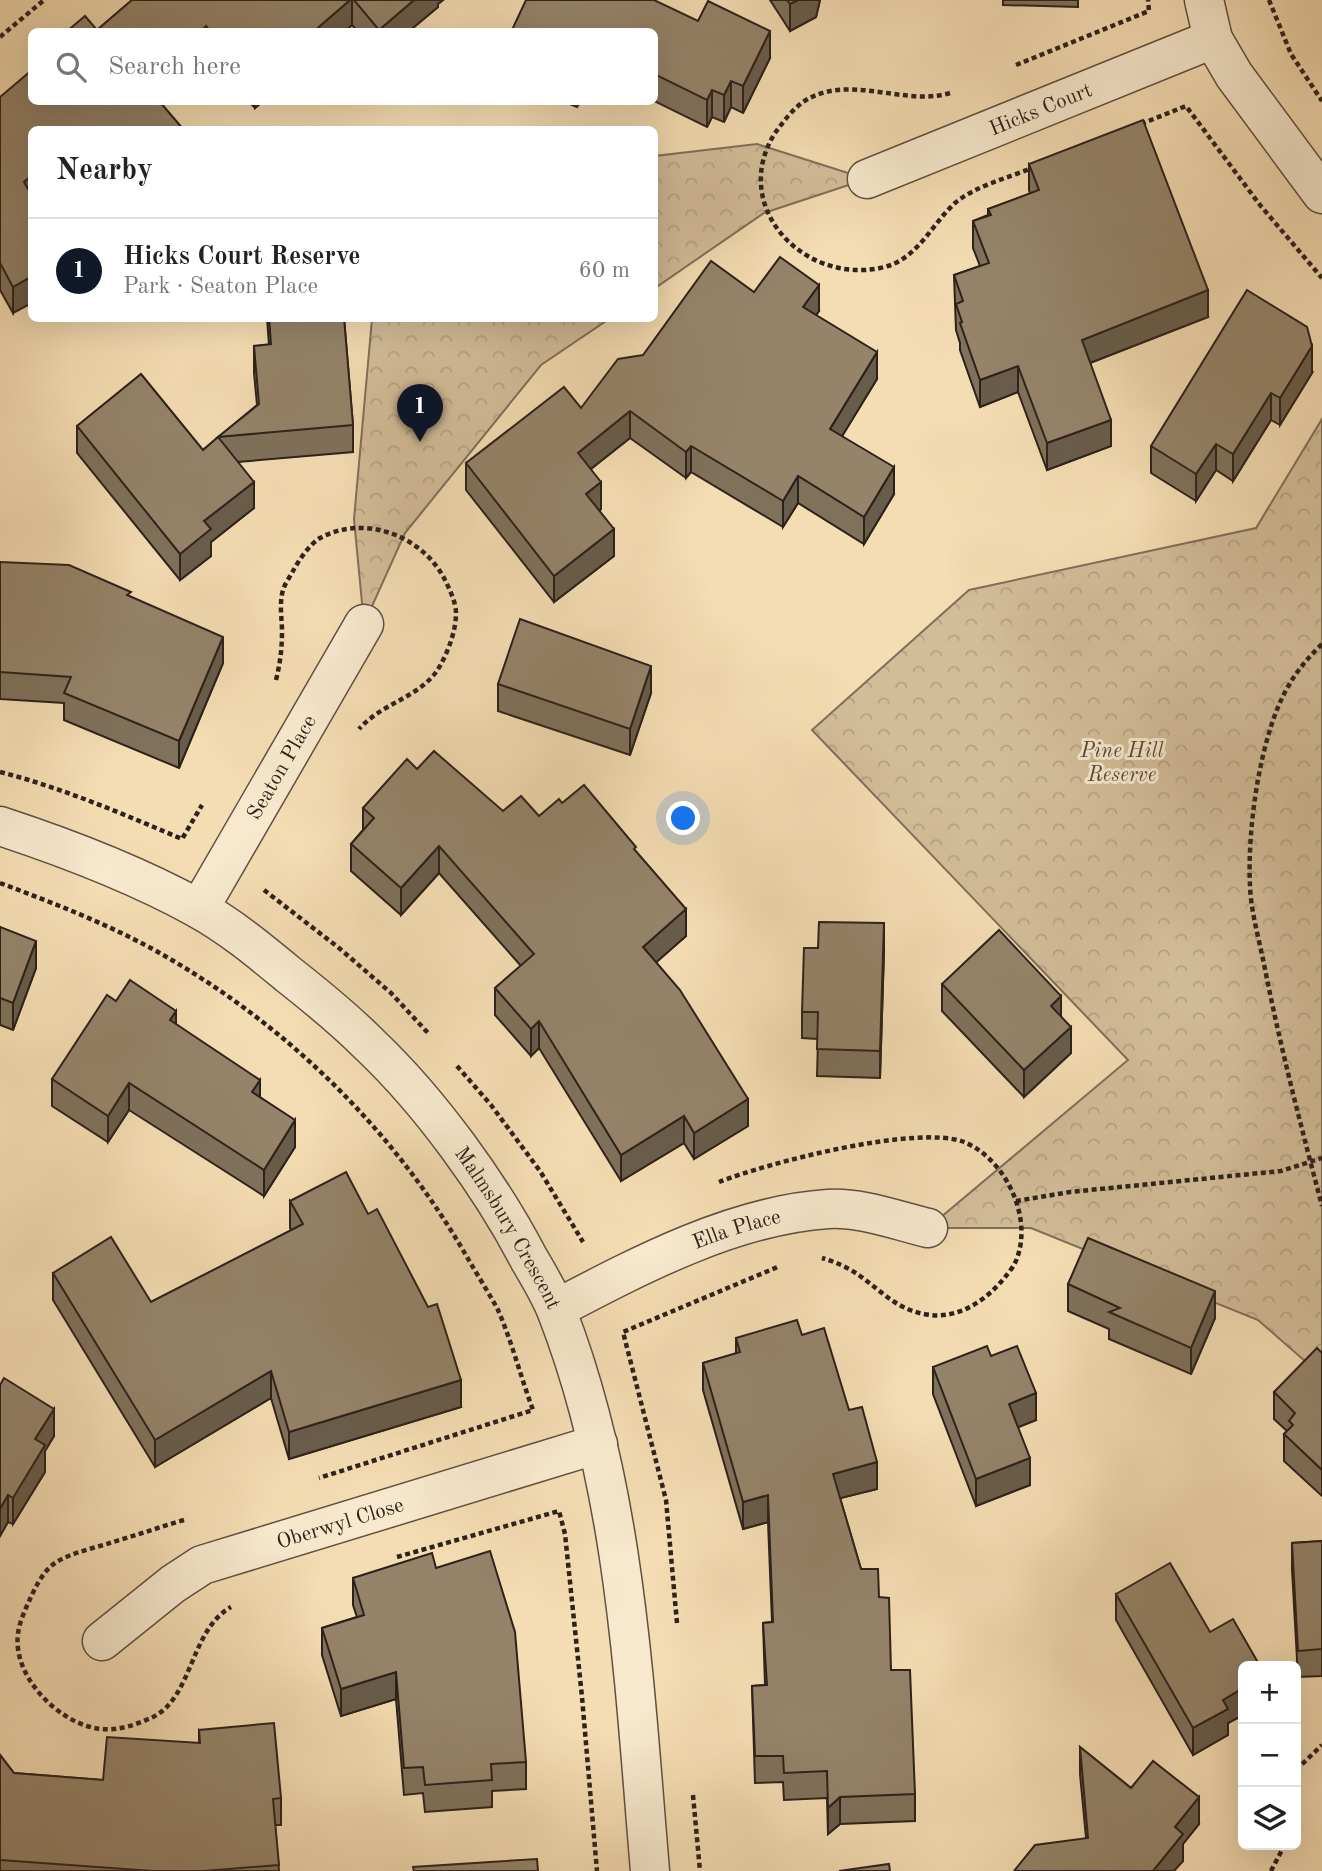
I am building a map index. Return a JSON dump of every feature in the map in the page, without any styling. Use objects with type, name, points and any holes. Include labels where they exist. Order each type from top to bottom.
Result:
[{"type":"street","points":[[1204,0],[1213,39],[1257,109],[1322,194]]},
{"type":"street","name":"Hicks Court","points":[[867,179],[1213,39]]},
{"type":"street","name":"Seaton Place","points":[[199,909],[364,624]]},
{"type":"street","name":"Malmsbury Crescent","points":[[0,826],[99,862],[199,909],[259,950],[372,1046],[422,1103],[474,1169],[509,1221],[556,1309],[598,1444],[622,1570],[650,1871]]},
{"type":"street","name":"Ella Place","points":[[556,1309],[687,1246],[776,1217],[828,1209],[858,1210],[928,1228]]},
{"type":"street","name":"Oberwyl Close","points":[[102,1641],[173,1584],[202,1565],[598,1444]]},
{"type":"path","points":[[0,37],[44,0]]},
{"type":"path","points":[[1148,0],[1149,11]]},
{"type":"path","points":[[1269,0],[1291,54],[1322,102]]},
{"type":"path","points":[[1186,106],[1260,205],[1322,278]]},
{"type":"path","points":[[1322,644],[1305,661],[1287,687],[1275,718],[1256,788],[1250,856],[1250,889],[1277,1032],[1322,1206]]},
{"type":"path","points":[[0,772],[94,803],[182,838]]},
{"type":"path","points":[[0,883],[64,907],[164,955],[262,1019],[337,1085],[399,1155],[450,1227],[498,1311],[533,1410]]},
{"type":"path","points":[[1016,1201],[1070,1192],[1281,1171],[1322,1158]]},
{"type":"path","points":[[559,1511],[565,1534],[580,1670],[597,1871]]},
{"type":"path","points":[[1301,1765],[1322,1745]]},
{"type":"path","points":[[1271,1871],[1282,1850]]},
{"type":"green space","points":[[757,144],[867,179],[764,213],[658,286],[658,156]]},
{"type":"green space","points":[[372,322],[605,322],[541,365],[405,533],[364,624],[354,519]]},
{"type":"green space","name":"Pine Hill Reserve","points":[[1322,419],[1322,1376],[1258,1320],[1031,1228],[928,1228],[1128,1060],[812,730],[969,590],[1256,528]]},
{"type":"building","points":[[132,0],[350,0],[318,28],[99,28]]},
{"type":"building","points":[[354,0],[414,0],[381,28],[377,28]]},
{"type":"building","points":[[526,0],[654,0],[698,21],[708,1],[770,31],[743,86],[731,81],[724,95],[712,90],[707,100],[658,76],[658,28],[513,28]]},
{"type":"building","points":[[85,16],[95,28],[71,28]]},
{"type":"building","points":[[28,73],[28,105],[163,105],[181,126],[28,126],[28,178],[24,182],[28,189],[28,278],[13,287],[0,263],[0,97]]},
{"type":"building","points":[[1143,120],[1208,290],[1082,340],[1111,420],[1047,443],[1018,366],[980,380],[960,323],[962,322],[956,304],[963,301],[954,275],[989,263],[973,221],[991,215],[988,209],[1039,190],[1029,164]]},
{"type":"building","points":[[780,257],[819,285],[803,307],[877,352],[830,429],[894,467],[864,517],[798,476],[783,501],[691,446],[686,452],[630,411],[578,453],[601,482],[586,494],[614,529],[554,576],[466,463],[564,387],[581,408],[618,359],[643,355],[711,261],[754,292]]},
{"type":"building","points":[[1247,290],[1307,327],[1312,346],[1280,398],[1271,393],[1233,454],[1216,444],[1196,474],[1151,446]]},
{"type":"building","points":[[269,322],[344,322],[353,425],[218,437],[259,404],[254,346],[271,344]]},
{"type":"building","points":[[141,374],[203,450],[218,437],[254,482],[204,521],[211,529],[180,554],[77,426]]},
{"type":"building","points":[[0,562],[69,565],[131,592],[127,595],[223,637],[179,741],[64,693],[71,677],[0,672]]},
{"type":"building","points":[[520,619],[651,666],[630,729],[498,684]]},
{"type":"building","points":[[434,751],[503,811],[521,796],[539,816],[559,799],[562,803],[584,785],[686,909],[643,947],[680,990],[748,1099],[694,1133],[684,1116],[621,1155],[539,1021],[531,1029],[495,988],[534,954],[439,846],[401,888],[351,844],[374,818],[363,808],[407,759],[417,769]]},
{"type":"building","points":[[819,922],[884,923],[880,1051],[817,1049],[818,1012],[802,1012],[804,948],[818,948]]},
{"type":"building","points":[[0,927],[36,941],[13,1003],[0,998]]},
{"type":"building","points":[[999,930],[1061,996],[1051,1006],[1071,1027],[1024,1070],[942,984]]},
{"type":"building","points":[[130,980],[176,1011],[170,1020],[260,1080],[252,1092],[295,1120],[264,1170],[129,1083],[108,1116],[52,1079],[107,995],[116,1001]]},
{"type":"building","points":[[346,1172],[368,1214],[377,1209],[428,1307],[437,1304],[461,1380],[289,1432],[271,1371],[155,1440],[53,1273],[111,1237],[151,1302],[303,1224],[290,1201]]},
{"type":"building","points":[[1088,1238],[1215,1291],[1191,1348],[1109,1312],[1120,1308],[1068,1284]]},
{"type":"building","points":[[797,1320],[802,1335],[824,1328],[849,1410],[862,1407],[877,1462],[833,1474],[861,1569],[878,1569],[879,1597],[889,1598],[891,1670],[910,1670],[915,1794],[840,1797],[828,1808],[827,1771],[784,1773],[783,1756],[755,1756],[752,1686],[767,1685],[763,1623],[773,1622],[768,1495],[743,1502],[703,1363],[740,1352],[736,1338]]},
{"type":"building","points":[[987,1346],[991,1356],[1017,1346],[1036,1393],[1009,1404],[1030,1458],[976,1479],[933,1367]]},
{"type":"building","points":[[1317,1348],[1322,1353],[1322,1470],[1284,1434],[1293,1425],[1289,1421],[1295,1413],[1274,1392]]},
{"type":"building","points":[[4,1378],[54,1409],[35,1439],[45,1445],[13,1498],[8,1495],[0,1509],[0,1385]]},
{"type":"building","points":[[1322,1541],[1322,1649],[1298,1651],[1292,1543]]},
{"type":"building","points":[[490,1551],[515,1632],[526,1762],[491,1764],[492,1780],[425,1785],[423,1767],[404,1768],[396,1672],[341,1689],[322,1628],[364,1615],[353,1578],[432,1553],[436,1568]]},
{"type":"building","points":[[1170,1563],[1210,1632],[1233,1619],[1257,1661],[1238,1661],[1238,1691],[1223,1700],[1228,1709],[1193,1728],[1116,1594]]},
{"type":"building","points":[[274,1723],[281,1798],[273,1799],[279,1865],[203,1871],[153,1871],[0,1860],[0,1755],[14,1773],[103,1780],[107,1737],[200,1743],[199,1730]]},
{"type":"building","points":[[1080,1747],[1131,1788],[1153,1761],[1199,1797],[1175,1827],[1183,1834],[1153,1871],[1014,1871],[1035,1845],[1088,1838]]},
{"type":"building","points":[[537,1859],[538,1871],[414,1871],[413,1867]]},
{"type":"building","points":[[889,1864],[890,1871],[839,1871]]},
{"type":"place","name":"Hicks Court Reserve","points":[[420,442]]}]
